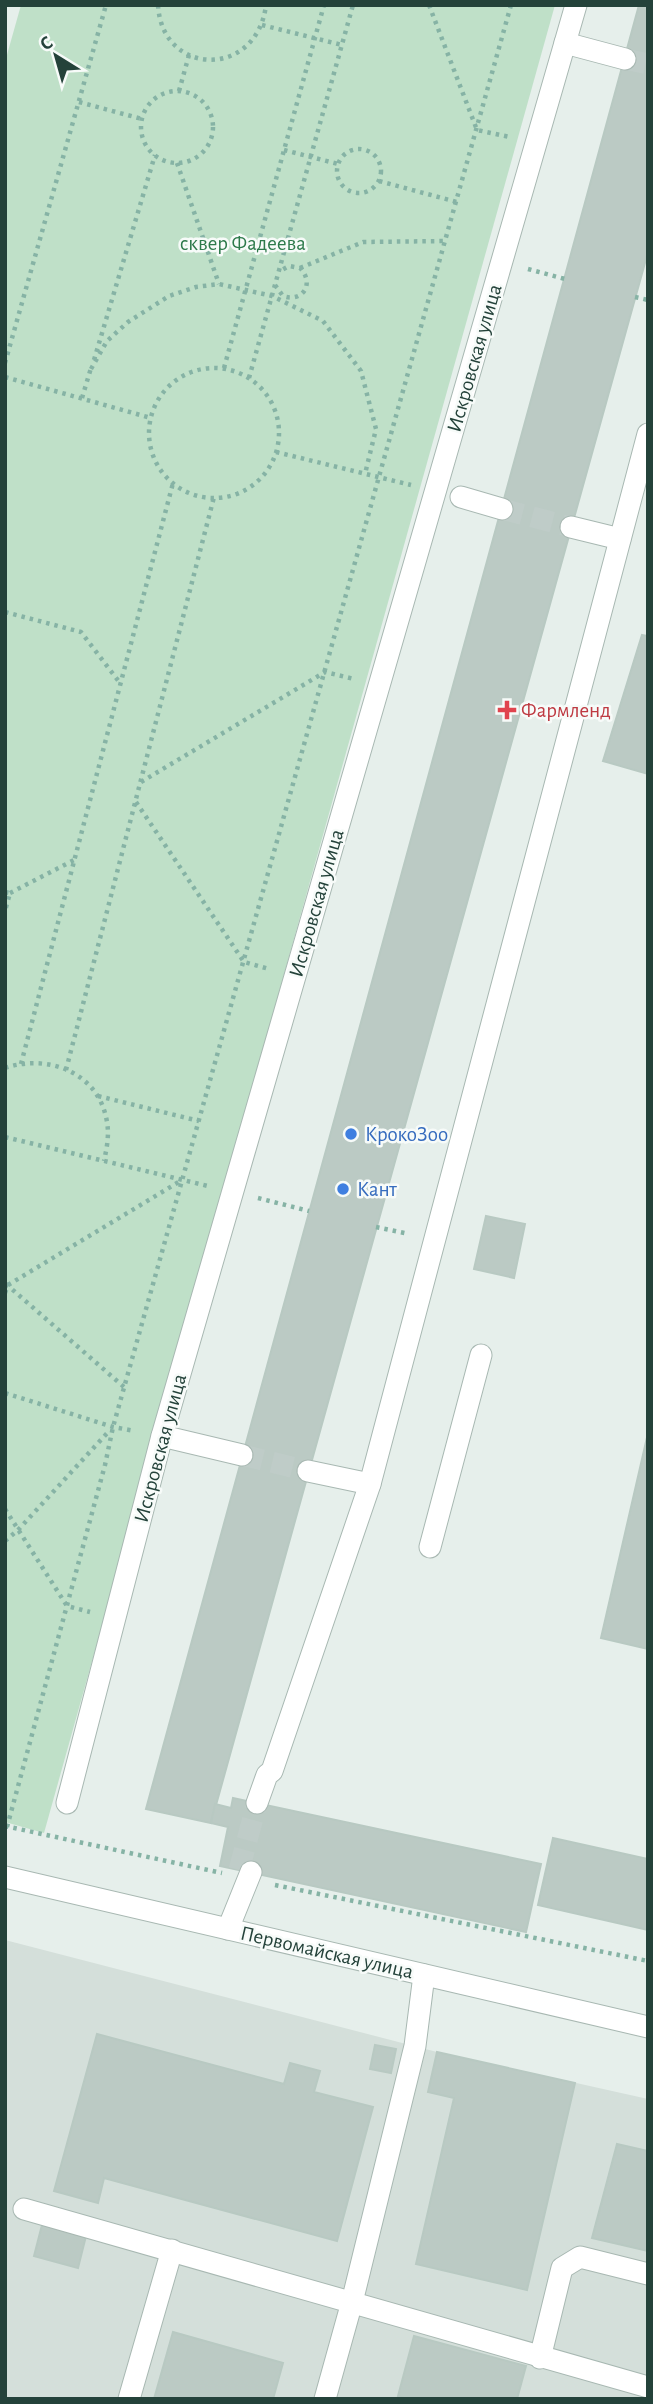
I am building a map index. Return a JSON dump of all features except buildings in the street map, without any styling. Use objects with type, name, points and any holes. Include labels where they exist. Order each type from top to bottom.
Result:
[{"type":"street","name":"Искровская улица","points":[[66,1803],[162,1436],[576,5]]},
{"type":"street","points":[[565,43],[625,58]]},
{"type":"street","points":[[263,1804],[267,1775],[272,1771],[370,1484],[648,434]]},
{"type":"street","points":[[461,497],[502,509]]},
{"type":"street","points":[[571,527],[620,539]]},
{"type":"street","points":[[430,1547],[481,1355]]},
{"type":"street","points":[[162,1436],[242,1455]]},
{"type":"street","points":[[307,1471],[370,1484]]},
{"type":"street","points":[[222,1928],[244,1875]]},
{"type":"street","name":"Первомайская улица","points":[[5,1877],[648,2027]]},
{"type":"street","points":[[325,2399],[352,2302],[415,2046],[424,1975]]},
{"type":"street","points":[[24,2210],[352,2302],[640,2390]]},
{"type":"street","points":[[129,2399],[172,2250]]},
{"type":"street","points":[[540,2358],[562,2267],[580,2257],[648,2274]]},
{"type":"path","points":[[5,363],[106,5]]},
{"type":"path","points":[[158,5],[159,19],[166,36],[179,50],[213,61],[230,57],[244,49],[256,37],[262,25],[266,5]]},
{"type":"path","points":[[223,368],[324,5]]},
{"type":"path","points":[[249,378],[353,5]]},
{"type":"path","points":[[429,5],[477,130]]},
{"type":"path","points":[[511,5],[124,1387],[6,1827],[648,1961]]},
{"type":"path","points":[[262,25],[342,45]]},
{"type":"path","points":[[179,91],[189,55]]},
{"type":"path","points":[[179,91],[199,98],[206,106],[213,128],[211,139],[197,156],[177,163],[165,161],[145,145],[141,133],[142,119],[145,109],[153,99],[164,93],[179,91]]},
{"type":"path","points":[[79,102],[142,119]]},
{"type":"path","points":[[355,149],[370,151],[379,161],[379,181],[374,187],[362,192],[349,190],[339,179],[338,164],[342,157],[355,149]]},
{"type":"path","points":[[284,150],[338,164]]},
{"type":"path","points":[[82,398],[155,155]]},
{"type":"path","points":[[177,163],[219,284]]},
{"type":"path","points":[[379,181],[457,202]]},
{"type":"path","points":[[279,272],[289,267],[300,268],[363,242],[446,241]]},
{"type":"path","points":[[502,262],[565,279]]},
{"type":"path","points":[[275,284],[279,293],[288,298],[302,295],[306,291],[307,281],[300,268]]},
{"type":"path","points":[[91,369],[107,341],[149,307],[169,296],[197,287],[219,284],[272,296],[323,321],[361,372],[376,429],[365,474]]},
{"type":"path","points":[[635,297],[648,300]]},
{"type":"path","points":[[204,368],[223,368],[249,378],[262,388],[274,406],[279,425],[276,452],[271,465],[258,481],[241,492],[200,497],[179,488],[162,473],[151,453],[148,430],[153,408],[165,389],[183,374],[204,368]]},
{"type":"path","points":[[5,377],[151,418]]},
{"type":"path","points":[[276,452],[435,491]]},
{"type":"path","points":[[21,1064],[173,483]]},
{"type":"path","points":[[66,1070],[214,497]]},
{"type":"path","points":[[5,611],[81,632],[121,683]]},
{"type":"path","points":[[141,782],[325,672]]},
{"type":"path","points":[[136,801],[244,962]]},
{"type":"path","points":[[5,911],[8,893],[75,860]]},
{"type":"path","points":[[5,1069],[32,1062],[45,1063],[57,1065],[80,1076],[97,1095],[106,1116],[108,1139],[104,1161]]},
{"type":"path","points":[[97,1095],[199,1121]]},
{"type":"path","points":[[5,1137],[183,1179]]},
{"type":"path","points":[[6,1284],[183,1179]]},
{"type":"path","points":[[232,1192],[309,1211]]},
{"type":"path","points":[[5,1293],[6,1284]]},
{"type":"path","points":[[6,1284],[124,1387]]},
{"type":"path","points":[[5,1393],[113,1427]]},
{"type":"path","points":[[5,1541],[18,1531],[113,1427]]},
{"type":"path","points":[[5,1508],[67,1606],[115,1618]]},
{"type":"shaded area","points":[[5,1940],[437,2052],[648,2099],[648,2399],[5,2399]]},
{"type":"green space","name":"сквер Фадеева","points":[[21,5],[555,5],[44,1833],[5,1822],[5,62]]},
{"type":"tunnel","points":[[625,59],[648,64]]},
{"type":"tunnel","points":[[502,509],[571,527]]},
{"type":"tunnel","points":[[242,1455],[308,1471]]},
{"type":"tunnel","points":[[239,1870],[257,1803]]},
{"type":"place","name":"Фармленд","points":[[507,710]]},
{"type":"place","name":"КрокоЗоо","points":[[351,1134]]},
{"type":"place","name":"Кант","points":[[343,1189]]}]
